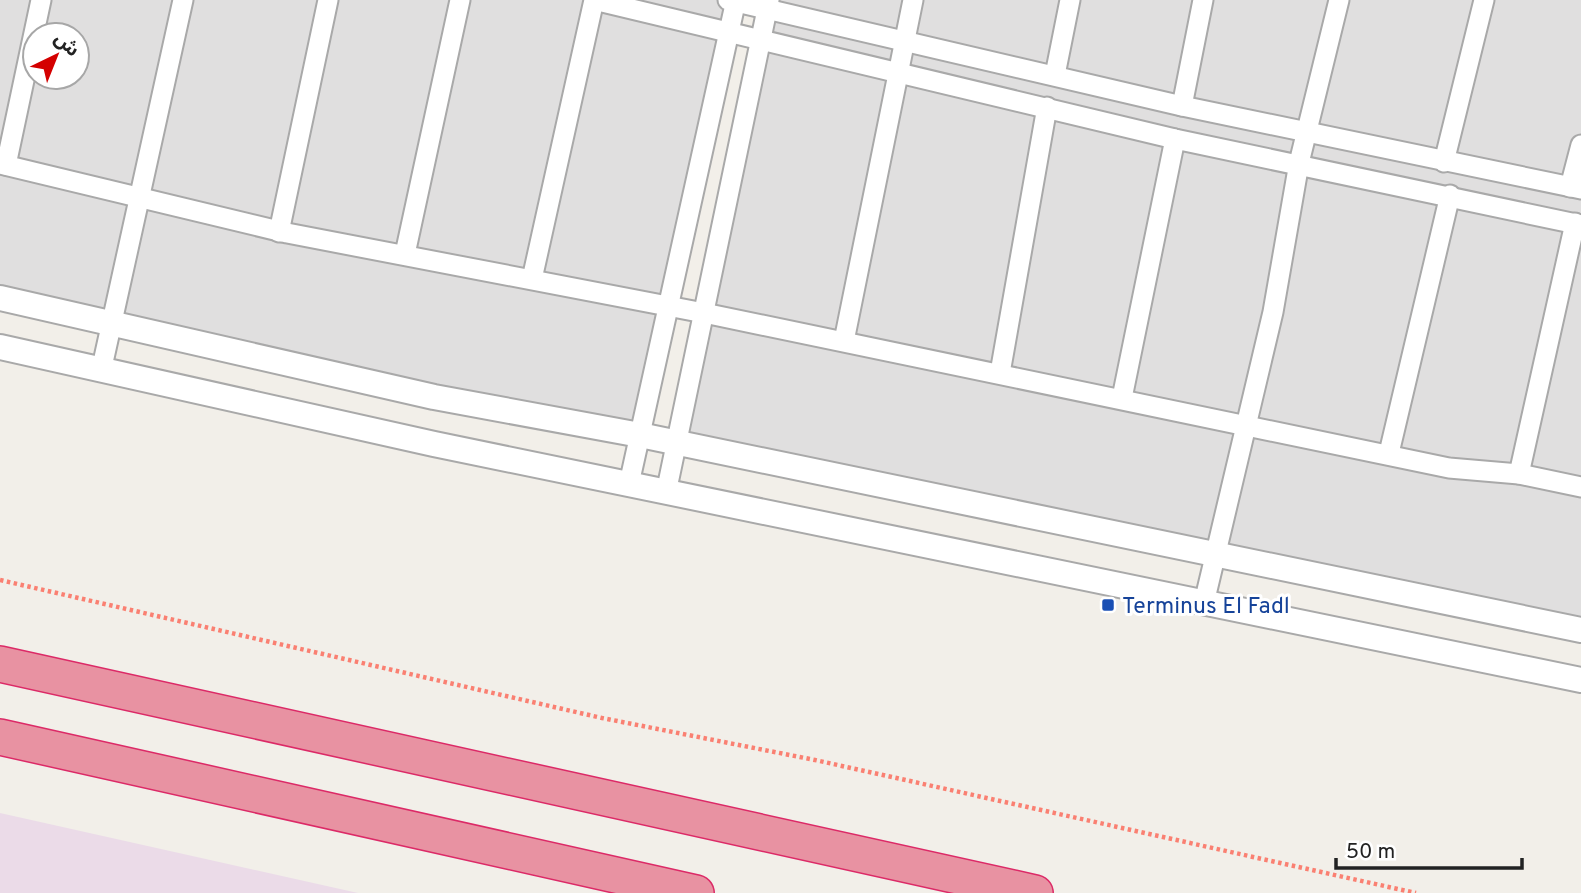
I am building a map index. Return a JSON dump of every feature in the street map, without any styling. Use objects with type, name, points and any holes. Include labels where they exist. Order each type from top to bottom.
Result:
[{"type":"highway","points":[[0,664],[1035,893]]},
{"type":"highway","points":[[0,737],[696,893]]},
{"type":"street","points":[[41,0],[3,165],[279,232],[405,254],[844,341],[1389,453],[1449,468],[1520,474],[1581,487]]},
{"type":"street","points":[[102,368],[110,321],[183,0]]},
{"type":"street","points":[[279,232],[328,0]]},
{"type":"street","points":[[405,254],[460,0]]},
{"type":"street","points":[[532,279],[594,0],[1175,139],[1299,163],[1578,224],[1520,474]]},
{"type":"street","points":[[844,341],[913,0]]},
{"type":"street","points":[[1055,75],[1070,0]]},
{"type":"street","points":[[1182,106],[1203,0]]},
{"type":"street","points":[[1204,603],[1273,312],[1299,163],[1339,0]]},
{"type":"street","points":[[1444,162],[1484,0]]},
{"type":"street","points":[[629,484],[733,1],[769,4],[904,40],[1182,106],[1575,188],[1581,145]]},
{"type":"street","points":[[666,493],[769,4]]},
{"type":"street","points":[[1000,373],[1047,107]]},
{"type":"street","points":[[1122,398],[1175,139]]},
{"type":"street","points":[[1389,453],[1450,195]]},
{"type":"street","points":[[0,298],[434,397],[640,435],[1217,557],[1581,630]]},
{"type":"street","points":[[0,347],[666,493],[1581,680]]},
{"type":"path","points":[[0,580],[602,718],[815,760],[1416,893]]},
{"type":"shaded area","points":[[0,0],[739,0],[640,435],[0,301]]},
{"type":"shaded area","points":[[775,0],[1581,0],[1581,627],[676,443]]},
{"type":"shaded area","points":[[0,813],[358,893],[0,893]]},
{"type":"place","name":"Terminus El Fadl","points":[[1108,605]]}]
